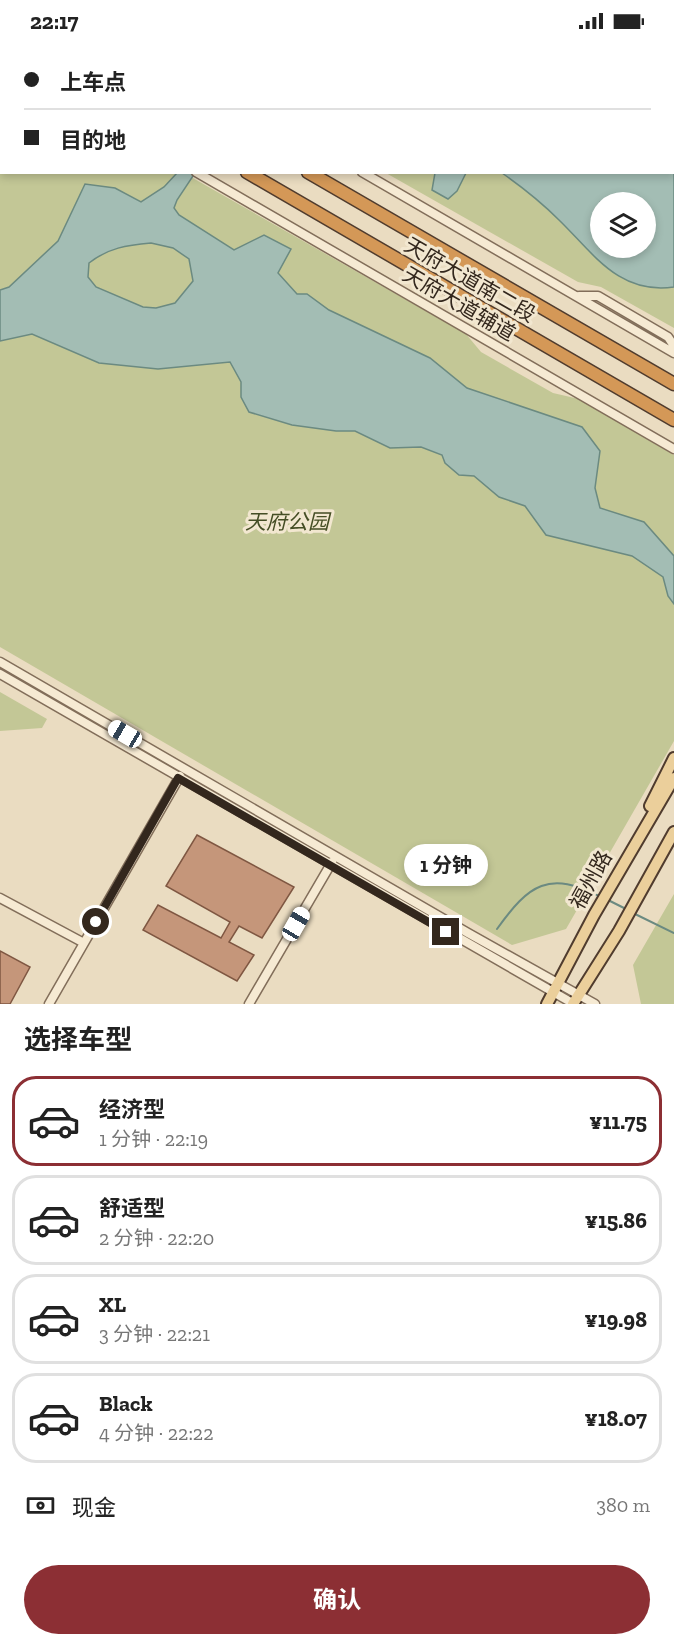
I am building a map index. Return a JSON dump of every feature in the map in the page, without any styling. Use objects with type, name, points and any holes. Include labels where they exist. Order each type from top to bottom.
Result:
[{"type":"highway","name":"天府大道南二段","points":[[250,174],[674,420]]},
{"type":"highway","name":"天府大道南二段","points":[[311,174],[674,384]]},
{"type":"main road","points":[[626,859],[674,758]]},
{"type":"main road","name":"福州路","points":[[547,1004],[616,874],[674,778]]},
{"type":"main road","points":[[575,1002],[619,931],[674,832]]},
{"type":"main road","points":[[652,873],[674,845]]},
{"type":"street","name":"天府大道辅道","points":[[199,174],[674,449]]},
{"type":"street","points":[[365,174],[674,353]]},
{"type":"street","points":[[577,296],[598,296],[668,337],[674,346]]},
{"type":"street","points":[[0,662],[468,933],[559,983],[575,1002]]},
{"type":"street","points":[[0,674],[502,963],[575,1002],[595,1004]]},
{"type":"street","points":[[49,1004],[178,778],[186,769]]},
{"type":"street","points":[[249,1004],[336,856]]},
{"type":"street","points":[[0,898],[84,943]]},
{"type":"green space","name":"天府公园","points":[[0,174],[186,174],[466,334],[481,352],[553,393],[579,399],[674,455],[674,741],[566,929],[512,945],[0,647]]},
{"type":"green space","points":[[388,174],[674,174],[674,328],[601,287],[578,282]]},
{"type":"green space","points":[[0,692],[47,719],[42,728],[0,731]]},
{"type":"green space","points":[[674,894],[674,1004],[641,1004],[633,965]]},
{"type":"water","points":[[176,174],[194,174],[174,208],[179,215],[234,250],[264,235],[291,249],[278,273],[297,294],[307,294],[329,310],[430,358],[467,388],[582,427],[600,451],[595,488],[600,508],[644,522],[674,556],[674,604],[668,596],[663,577],[632,556],[546,535],[525,506],[499,497],[474,476],[459,475],[445,463],[442,455],[421,447],[390,448],[355,431],[336,431],[292,425],[249,412],[241,397],[241,382],[230,362],[158,369],[99,363],[32,334],[0,341],[0,290],[9,287],[58,241],[85,184],[115,188],[141,202],[164,187]],"holes":[[[151,243],[173,248],[189,259],[193,281],[175,303],[156,308],[143,307],[96,287],[88,277],[89,263],[126,246]]]},
{"type":"water","points":[[435,174],[466,174],[457,191],[448,199],[432,190]]},
{"type":"water","points":[[503,174],[674,174],[674,287],[655,288],[638,285],[609,269],[596,258],[656,258],[656,192],[590,192],[590,252],[545,207]]},
{"type":"building","points":[[197,835],[294,887],[262,938],[239,926],[229,942],[254,955],[237,981],[143,930],[158,905],[221,938],[230,922],[166,886]]},
{"type":"building","points":[[0,951],[30,967],[10,1004],[0,1004]]},
{"type":"waterway","points":[[497,929],[519,901],[541,886],[554,883],[567,884],[601,897]]},
{"type":"waterway","points":[[606,899],[628,910]]},
{"type":"waterway","points":[[633,913],[674,933]]},
{"type":"route","points":[[96,922],[178,778],[446,932]]}]
